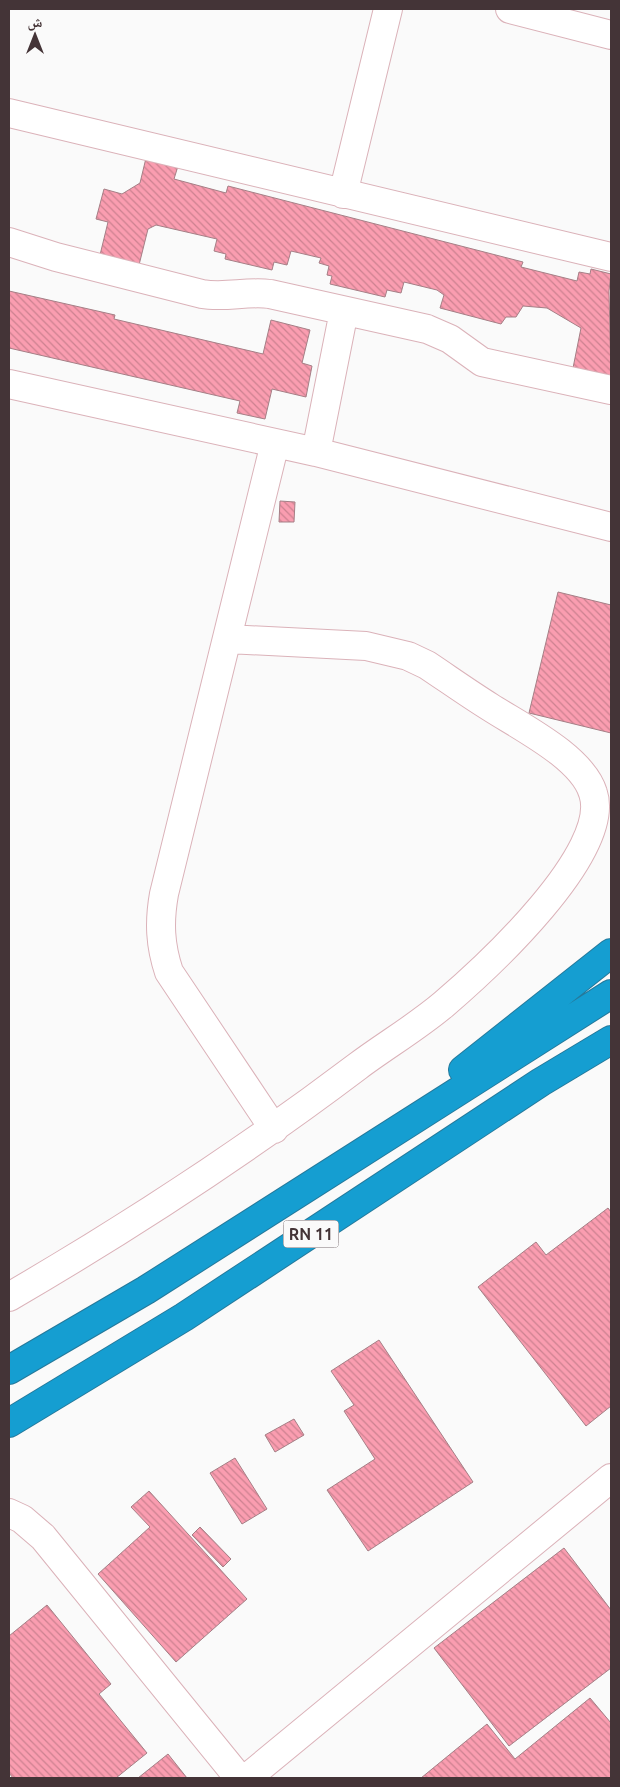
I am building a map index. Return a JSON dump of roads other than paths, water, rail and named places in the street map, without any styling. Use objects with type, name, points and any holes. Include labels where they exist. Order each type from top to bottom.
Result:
[{"type":"highway","points":[[339,1168],[611,953]]},
{"type":"highway","name":"RN 11","points":[[9,1370],[146,1290],[611,994]]},
{"type":"highway","name":"RN 11","points":[[9,1423],[184,1317],[541,1082],[611,1040]]},
{"type":"highway","points":[[541,1082],[611,1054]]},
{"type":"street","points":[[343,194],[388,9]]},
{"type":"street","points":[[510,9],[611,35]]},
{"type":"street","points":[[9,113],[611,257]]},
{"type":"street","points":[[9,242],[56,257],[202,294],[220,297],[249,293],[270,294],[439,333],[471,355],[495,366],[611,390]]},
{"type":"street","points":[[316,452],[344,311]]},
{"type":"street","points":[[9,384],[316,452],[611,527]]},
{"type":"street","points":[[274,1130],[174,980],[163,953],[160,933],[164,894],[275,443]]},
{"type":"street","points":[[9,1297],[274,1130],[442,1006],[502,951],[552,895],[568,872],[591,828],[596,812],[594,796],[588,781],[562,755],[433,669],[408,656],[366,646],[228,639]]},
{"type":"street","points":[[247,1778],[611,1478]]},
{"type":"street","points":[[9,1513],[22,1519],[43,1537],[239,1778]]}]
